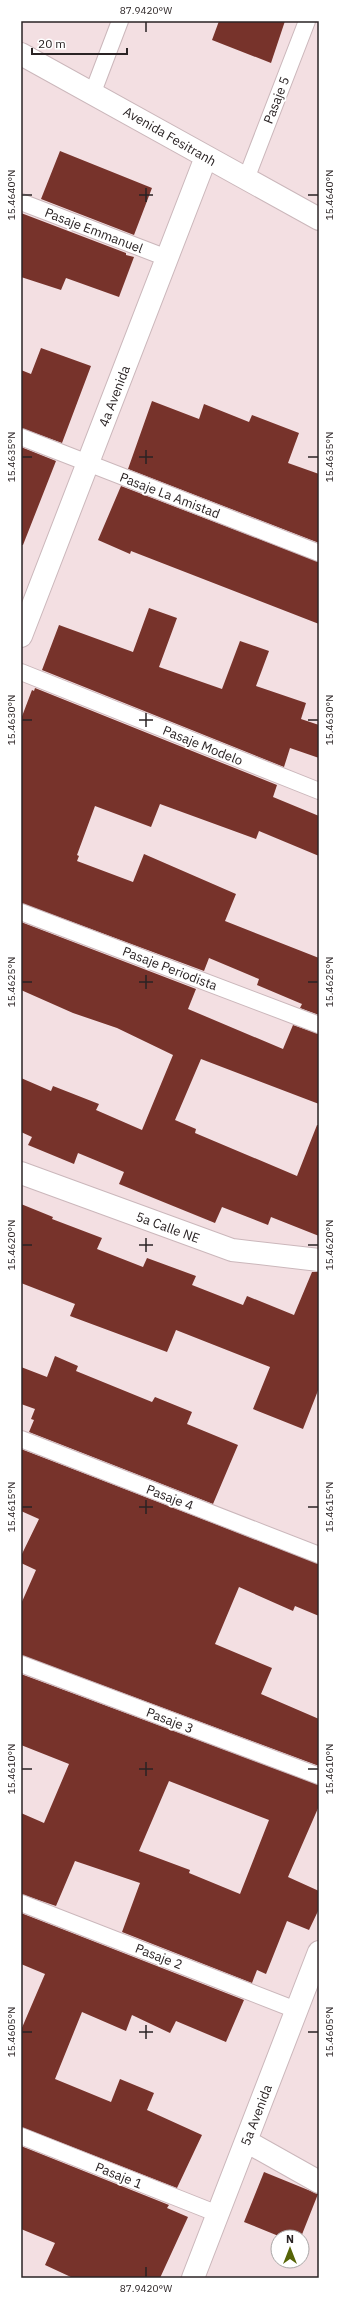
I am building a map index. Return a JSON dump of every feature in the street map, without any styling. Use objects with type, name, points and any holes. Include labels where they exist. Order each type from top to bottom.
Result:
[{"type":"street","name":"Avenida Fesitranh","points":[[21,54],[94,92],[206,157],[319,219]]},
{"type":"street","name":"4a Avenida","points":[[21,636],[206,157]]},
{"type":"street","name":"5a Calle NE","points":[[21,1173],[232,1250],[319,1260]]},
{"type":"street","name":"5a Avenida","points":[[193,2278],[319,1952]]},
{"type":"street","points":[[246,2141],[319,2182]]},
{"type":"lane","points":[[94,92],[120,21]]},
{"type":"lane","name":"Pasaje 5","points":[[246,179],[307,21]]},
{"type":"lane","name":"Pasaje Emmanuel","points":[[21,202],[167,258]]},
{"type":"lane","name":"Pasaje La Amistad","points":[[21,437],[319,553]]},
{"type":"lane","name":"Pasaje Modelo","points":[[21,672],[319,791]]},
{"type":"lane","name":"Pasaje Periodista","points":[[21,912],[319,1025]]},
{"type":"lane","name":"Pasaje 4","points":[[21,1439],[319,1555]]},
{"type":"lane","name":"Pasaje 3","points":[[21,1664],[319,1776]]},
{"type":"lane","name":"Pasaje 2","points":[[21,1903],[296,2010]]},
{"type":"lane","name":"Pasaje 1","points":[[21,2136],[218,2214]]},
{"type":"building","points":[[219,21],[285,21],[271,63],[212,40]]},
{"type":"building","points":[[60,151],[152,188],[134,235],[41,199]]},
{"type":"building","points":[[21,213],[134,257],[119,297],[66,278],[61,290],[21,277]]},
{"type":"building","points":[[41,348],[91,366],[62,443],[21,428],[21,370],[31,374]]},
{"type":"building","points":[[152,401],[199,419],[204,404],[249,422],[252,415],[299,433],[288,463],[319,474],[319,543],[128,469]]},
{"type":"building","points":[[21,447],[56,461],[23,545],[21,545]]},
{"type":"building","points":[[121,486],[319,562],[319,624],[131,551],[130,554],[98,540]]},
{"type":"building","points":[[149,608],[177,618],[159,667],[222,689],[240,641],[269,651],[256,686],[306,703],[301,719],[319,725],[319,758],[290,748],[284,767],[42,670],[59,625],[133,652]]},
{"type":"building","points":[[35,688],[277,785],[273,797],[319,816],[319,856],[259,831],[256,839],[160,804],[151,827],[95,806],[77,855],[79,856],[77,861],[133,882],[144,854],[236,894],[225,921],[319,958],[319,1015],[300,1008],[302,1004],[257,985],[259,979],[209,958],[204,971],[21,903],[21,719],[32,690],[34,691]]},
{"type":"building","points":[[21,922],[196,989],[188,1009],[283,1049],[293,1025],[319,1034],[319,1104],[201,1059],[175,1120],[196,1129],[195,1133],[297,1176],[317,1125],[319,1125],[319,1236],[271,1217],[268,1225],[222,1207],[215,1223],[119,1184],[124,1172],[78,1153],[74,1164],[28,1145],[32,1137],[21,1132],[21,1078],[51,1091],[53,1086],[99,1104],[96,1110],[142,1130],[173,1055],[117,1028],[73,1013],[21,990]]},
{"type":"building","points":[[21,1204],[53,1217],[52,1219],[102,1238],[97,1249],[143,1267],[147,1258],[196,1276],[192,1285],[243,1305],[247,1296],[294,1315],[312,1272],[319,1272],[319,1388],[303,1429],[253,1409],[270,1367],[176,1330],[167,1352],[70,1316],[75,1304],[21,1283]]},
{"type":"building","points":[[55,1356],[78,1366],[76,1371],[152,1402],[155,1397],[192,1412],[187,1424],[238,1445],[213,1504],[29,1432],[34,1420],[31,1419],[35,1409],[21,1404],[21,1367],[47,1377]]},
{"type":"building","points":[[21,1449],[319,1564],[319,1616],[295,1606],[293,1611],[239,1587],[215,1644],[272,1668],[261,1694],[319,1719],[319,1766],[21,1655],[21,1604],[36,1570],[21,1563],[21,1556],[39,1519],[21,1511]]},
{"type":"building","points":[[21,1674],[319,1785],[319,1806],[288,1877],[319,1891],[319,1909],[309,1930],[287,1921],[266,1974],[257,1970],[252,1983],[122,1932],[140,1883],[75,1861],[56,1906],[21,1894],[21,1813],[44,1823],[69,1764],[21,1745]],"holes":[[[169,1781],[269,1820],[240,1894],[189,1873],[190,1870],[139,1851]]]},
{"type":"building","points":[[21,1913],[244,2000],[226,2042],[176,2021],[170,2033],[132,2015],[126,2031],[82,2012],[55,2079],[111,2102],[120,2079],[154,2093],[147,2110],[202,2135],[177,2188],[21,2127],[21,2030],[45,1974],[21,1964]]},
{"type":"building","points":[[21,2146],[169,2205],[167,2208],[188,2217],[160,2278],[73,2278],[45,2265],[55,2243],[21,2229]]},
{"type":"building","points":[[264,2172],[318,2194],[304,2229],[270,2229],[270,2233],[244,2222]]}]
